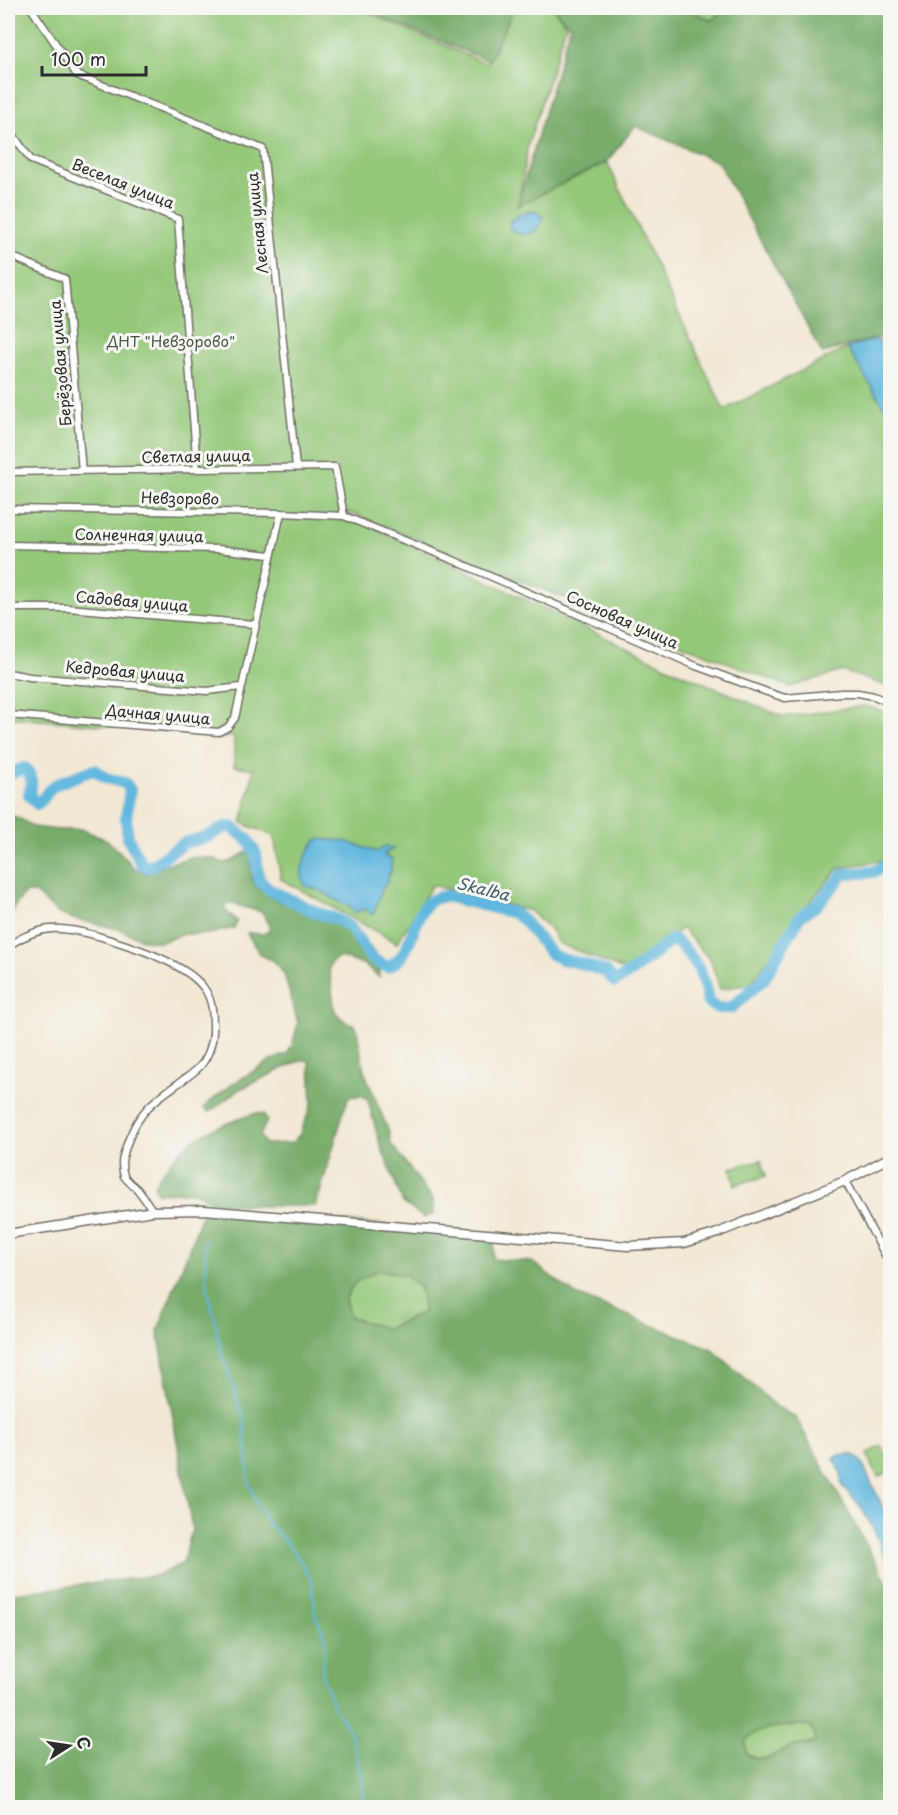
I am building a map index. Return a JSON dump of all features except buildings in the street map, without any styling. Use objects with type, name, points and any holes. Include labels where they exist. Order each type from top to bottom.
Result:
[{"type":"street","name":"Лесная улица","points":[[31,8],[77,75],[262,149],[296,467]]},
{"type":"street","name":"Веселая улица","points":[[8,128],[31,160],[177,219],[197,469]]},
{"type":"street","name":"Берёзовая улица","points":[[8,255],[65,279],[82,471]]},
{"type":"street","name":"Светлая улица","points":[[8,472],[335,467],[344,516]]},
{"type":"street","name":"Невзорово","points":[[8,509],[280,513],[352,518]]},
{"type":"street","name":"Дачная улица","points":[[8,715],[219,732],[228,727],[235,718],[280,513]]},
{"type":"street","name":"Сосновая улица","points":[[352,518],[696,666],[767,692],[785,698],[858,693],[891,703]]},
{"type":"street","name":"Солнечная улица","points":[[8,545],[218,549],[270,555]]},
{"type":"street","name":"Садовая улица","points":[[8,608],[68,608],[254,624]]},
{"type":"street","name":"Кедровая улица","points":[[8,673],[30,677],[207,691],[241,687]]},
{"type":"street","points":[[8,946],[23,936],[40,930],[75,930],[167,962],[194,977],[204,987],[211,1000],[213,1013],[214,1030],[208,1052],[196,1070],[144,1111],[132,1132],[122,1161],[124,1176],[153,1211]]},
{"type":"street","points":[[8,1234],[153,1211],[204,1210],[628,1246],[684,1244],[715,1234],[844,1181],[891,1157]]},
{"type":"street","points":[[844,1181],[891,1264]]},
{"type":"green space","name":"ДНТ \"Невзорово\"","points":[[8,8],[358,8],[487,64],[514,8],[553,8],[566,25],[528,145],[518,205],[607,162],[724,410],[847,348],[876,339],[890,354],[890,687],[842,671],[790,687],[348,512],[346,514],[676,671],[783,717],[865,706],[890,713],[890,859],[839,868],[809,903],[751,984],[720,989],[711,961],[682,928],[626,971],[558,943],[551,930],[530,911],[432,885],[397,943],[281,879],[274,836],[242,823],[254,769],[234,766],[234,737],[8,717]]},
{"type":"green space","points":[[360,8],[514,8],[489,61]]},
{"type":"green space","points":[[553,8],[687,8],[711,21],[727,8],[890,8],[890,349],[878,337],[822,353],[718,162],[635,126],[607,162],[517,206],[570,26]]},
{"type":"green space","points":[[687,8],[727,8],[711,21]]},
{"type":"green space","points":[[8,815],[19,818],[33,827],[59,830],[81,829],[107,840],[135,869],[147,873],[191,857],[212,858],[224,863],[248,851],[251,854],[252,878],[259,888],[280,901],[331,921],[346,930],[359,950],[380,971],[379,977],[363,964],[339,957],[332,961],[329,968],[335,1012],[347,1023],[354,1024],[357,1029],[364,1071],[389,1132],[391,1144],[433,1199],[434,1213],[424,1218],[403,1203],[379,1141],[368,1100],[362,1095],[349,1097],[315,1206],[240,1205],[212,1201],[194,1192],[157,1192],[154,1185],[175,1156],[198,1137],[224,1124],[257,1113],[264,1114],[267,1121],[260,1136],[265,1144],[292,1143],[300,1134],[312,1103],[310,1063],[307,1060],[301,1060],[240,1089],[209,1112],[204,1108],[234,1083],[270,1061],[287,1054],[292,1046],[298,1023],[284,974],[274,961],[260,955],[247,933],[263,934],[269,931],[270,926],[262,912],[232,904],[226,905],[224,909],[237,921],[234,928],[209,934],[184,934],[161,942],[144,940],[119,929],[59,914],[35,893],[25,893],[15,906],[8,924]]},
{"type":"green space","points":[[761,1160],[766,1176],[735,1185],[731,1168]]},
{"type":"green space","points":[[204,1210],[495,1234],[493,1259],[532,1262],[576,1295],[712,1349],[777,1407],[796,1418],[890,1588],[890,1807],[8,1807],[8,1594],[159,1575],[183,1563],[192,1529],[158,1330]],"holes":[[[378,1270],[406,1275],[420,1287],[424,1312],[387,1329],[350,1317],[345,1300],[349,1292],[358,1281]],[[801,1725],[810,1727],[815,1735],[815,1742],[791,1747],[764,1759],[746,1754],[745,1741],[758,1732]]]},
{"type":"green space","points":[[378,1270],[406,1275],[420,1288],[424,1312],[387,1329],[350,1317],[345,1300],[355,1281]]},
{"type":"green space","points":[[882,1446],[890,1462],[890,1471],[878,1477],[867,1454]]},
{"type":"green space","points":[[801,1725],[810,1727],[815,1735],[815,1742],[791,1747],[764,1759],[746,1754],[745,1741],[758,1732]]},
{"type":"water","points":[[535,211],[542,216],[539,227],[535,231],[530,234],[519,234],[509,227],[511,220],[516,219],[519,214]]},
{"type":"water","points":[[876,339],[890,354],[890,416],[847,348]]},
{"type":"water","points":[[319,839],[345,841],[377,852],[385,846],[393,849],[384,854],[392,859],[390,875],[388,875],[388,882],[383,887],[373,915],[364,909],[354,913],[349,905],[304,885],[302,871],[304,862],[313,844]]},
{"type":"water","points":[[852,1454],[861,1461],[890,1523],[890,1567],[873,1528],[859,1504],[842,1486],[841,1473],[834,1459],[838,1455]]},
{"type":"waterway","name":"Skalba","points":[[8,774],[25,768],[31,781],[29,795],[37,804],[53,786],[95,770],[106,778],[125,783],[130,789],[126,818],[128,838],[142,865],[150,867],[184,843],[207,837],[225,827],[232,827],[248,840],[256,854],[259,880],[268,889],[350,927],[372,959],[387,967],[405,952],[425,907],[433,899],[445,896],[514,913],[524,921],[551,954],[606,972],[615,982],[673,939],[698,967],[708,1003],[718,1008],[731,1008],[764,979],[800,916],[816,906],[844,874],[873,872],[890,864]]},
{"type":"waterway","points":[[205,1241],[207,1285],[222,1354],[244,1419],[249,1484],[266,1521],[295,1552],[312,1582],[316,1618],[326,1637],[322,1675],[333,1705],[351,1734],[362,1779],[363,1808]]}]
